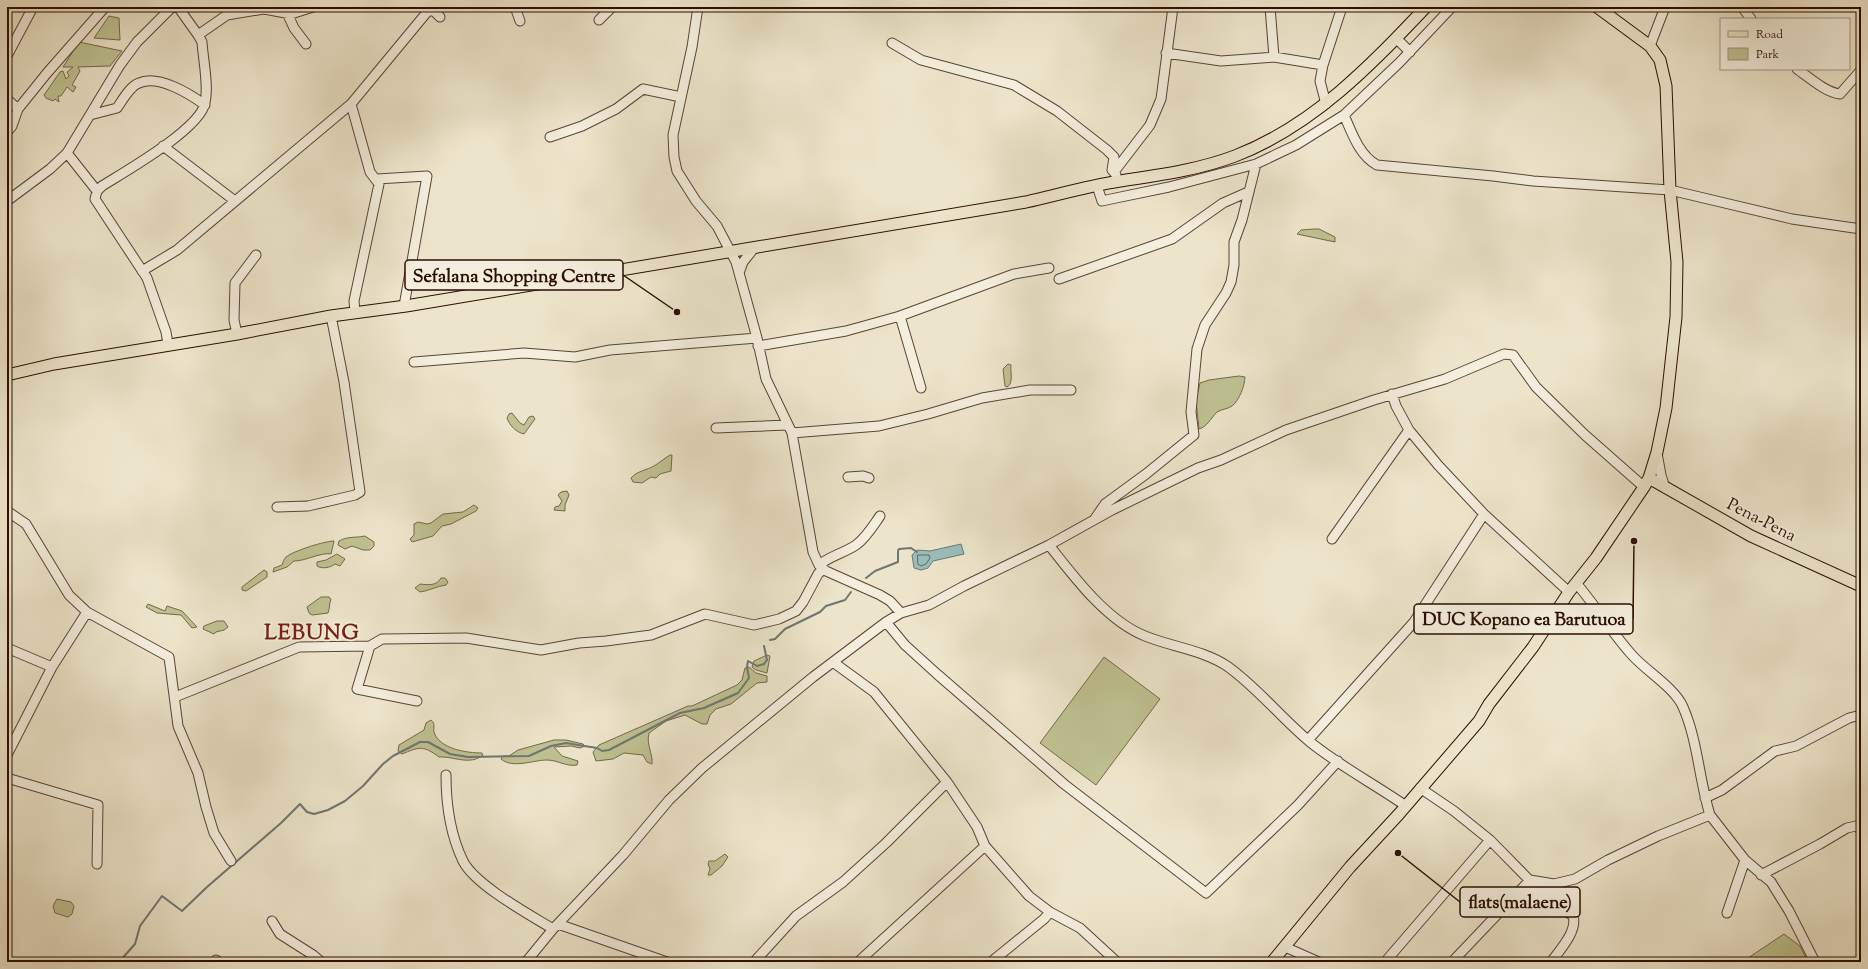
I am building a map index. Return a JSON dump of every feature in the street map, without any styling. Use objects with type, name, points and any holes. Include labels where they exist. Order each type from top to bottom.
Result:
[{"type":"main road","points":[[7,375],[54,364],[168,344],[237,334],[331,316],[404,306],[1026,202],[1097,186],[1117,177],[1182,171],[1234,156],[1284,132],[1326,104],[1353,81],[1426,7]]},
{"type":"main road","points":[[1272,962],[1350,867],[1406,806],[1479,721],[1533,647],[1569,592],[1596,558],[1647,483],[1657,452],[1666,408],[1676,317],[1677,262],[1670,190],[1666,86],[1660,60],[1650,46],[1597,7]]},
{"type":"main road","name":"Pena-Pena","points":[[1647,483],[1665,488],[1751,536],[1861,586]]},
{"type":"street","points":[[7,56],[33,7]]},
{"type":"street","points":[[7,132],[12,126],[18,109],[51,67],[105,7]]},
{"type":"street","points":[[7,201],[50,169],[67,153],[120,65],[137,42],[172,7]]},
{"type":"street","points":[[168,344],[166,332],[147,278],[95,199],[97,191],[179,135],[205,105],[206,96],[202,42],[178,7]]},
{"type":"street","points":[[198,35],[227,14],[264,9],[291,14],[314,7]]},
{"type":"street","points":[[515,7],[520,21]]},
{"type":"street","points":[[599,20],[612,7]]},
{"type":"street","points":[[698,7],[692,47],[673,135],[674,157],[677,171],[696,201],[716,226],[732,252],[758,342],[766,379],[790,429],[813,552],[821,567],[836,577],[880,595],[890,601],[901,613]]},
{"type":"street","points":[[892,44],[921,60],[1014,85],[1036,98],[1057,111],[1114,157],[1112,170],[1117,177],[1150,125],[1161,99],[1173,7]]},
{"type":"street","points":[[1270,7],[1274,57]]},
{"type":"street","points":[[1326,104],[1320,81],[1323,65],[1342,7]]},
{"type":"street","points":[[1097,186],[1102,201],[1169,187],[1256,164],[1296,145],[1344,115],[1410,52],[1452,7]]},
{"type":"street","points":[[1650,46],[1665,7]]},
{"type":"street","points":[[1742,7],[1750,18]]},
{"type":"street","points":[[142,271],[177,250],[351,104],[428,11],[434,11],[440,17]]},
{"type":"street","points":[[287,13],[294,28],[306,44]]},
{"type":"street","points":[[1396,38],[1410,52]]},
{"type":"street","points":[[1166,53],[1221,61],[1269,59],[1274,57],[1323,65]]},
{"type":"street","points":[[1798,70],[1825,88],[1834,93],[1840,94],[1861,70]]},
{"type":"street","points":[[90,115],[117,108],[125,96],[139,83],[154,81],[170,85],[205,105]]},
{"type":"street","points":[[550,137],[582,126],[616,109],[643,89],[681,97]]},
{"type":"street","points":[[7,99],[18,109]]},
{"type":"street","points":[[351,104],[370,172],[377,179],[379,184],[354,301],[355,312]]},
{"type":"street","points":[[1344,115],[1361,150],[1369,161],[1377,165],[1533,181],[1670,190],[1792,219],[1861,230]]},
{"type":"street","points":[[163,146],[235,201]]},
{"type":"street","points":[[67,153],[97,191]]},
{"type":"street","points":[[1093,521],[1097,512],[1105,504],[1146,474],[1194,434],[1191,412],[1197,349],[1205,325],[1226,293],[1231,282],[1234,265],[1234,242],[1242,220],[1256,164]]},
{"type":"street","points":[[377,179],[427,176],[404,306]]},
{"type":"street","points":[[1059,279],[1172,239],[1223,203],[1248,192]]},
{"type":"street","points":[[739,273],[743,262],[755,247]]},
{"type":"street","points":[[237,334],[234,320],[235,283],[256,255]]},
{"type":"street","points":[[414,362],[524,353],[575,357],[610,350],[758,342],[846,331],[900,316],[1014,274],[1049,268]]},
{"type":"street","points":[[277,507],[308,506],[355,495],[360,492],[331,316]]},
{"type":"street","points":[[900,316],[921,388]]},
{"type":"street","points":[[526,962],[555,927],[623,855],[669,800],[702,768],[833,662],[886,622],[901,613],[929,605],[964,586],[1050,545],[1093,521],[1198,468],[1221,460],[1286,430],[1392,394],[1445,379],[1504,354],[1513,355],[1536,387],[1585,435],[1647,483]]},
{"type":"street","points":[[716,428],[790,429],[879,426],[928,414],[982,398],[1030,390],[1071,390]]},
{"type":"street","points":[[1392,394],[1396,406],[1410,430],[1438,465],[1484,514],[1569,592]]},
{"type":"street","points":[[1332,539],[1410,430]]},
{"type":"street","points":[[1657,452],[1660,475],[1665,488]]},
{"type":"street","points":[[848,477],[863,476],[869,478]]},
{"type":"street","points":[[7,511],[26,524],[69,595],[87,612],[169,657],[178,726],[198,774],[214,833],[231,861]]},
{"type":"street","points":[[1308,740],[1417,618],[1438,583],[1484,514]]},
{"type":"street","points":[[175,697],[299,647],[370,646],[382,639],[466,638],[541,650],[579,643],[651,635],[705,614],[754,626],[779,619],[796,611],[803,602],[825,560],[855,546],[863,540],[880,516]]},
{"type":"street","points":[[1050,545],[1078,583],[1126,627],[1145,636],[1216,659],[1261,694],[1308,740],[1406,806]]},
{"type":"street","points":[[1576,583],[1632,655],[1677,697],[1683,705],[1692,734],[1710,816],[1745,860],[1771,882],[1815,962]]},
{"type":"street","points":[[7,755],[52,667],[87,612]]},
{"type":"street","points":[[886,622],[905,645],[936,674],[1064,784],[1206,893],[1298,805],[1338,761]]},
{"type":"street","points":[[370,646],[357,689],[417,701]]},
{"type":"street","points":[[7,648],[52,667]]},
{"type":"street","points":[[833,662],[874,692],[947,782],[977,827],[985,846],[1029,896],[1050,912],[1080,928],[1117,962]]},
{"type":"street","points":[[1705,798],[1722,790],[1776,751],[1796,746],[1849,718],[1861,715]]},
{"type":"street","points":[[446,775],[446,804],[450,824],[463,862],[486,886],[555,927],[667,962]]},
{"type":"street","points":[[7,778],[98,804],[97,864]]},
{"type":"street","points":[[754,962],[796,916],[843,882],[947,782]]},
{"type":"street","points":[[1420,788],[1454,811],[1490,840],[1542,893],[1574,916],[1575,921],[1570,935],[1551,962]]},
{"type":"street","points":[[1530,880],[1554,884],[1576,879],[1608,860],[1658,836],[1710,816]]},
{"type":"street","points":[[1761,875],[1847,828],[1856,826],[1861,830]]},
{"type":"street","points":[[1385,962],[1490,840]]},
{"type":"street","points":[[858,962],[985,846]]},
{"type":"street","points":[[1727,913],[1745,860]]},
{"type":"street","points":[[1452,962],[1530,880]]},
{"type":"street","points":[[991,962],[1044,919],[1050,912]]},
{"type":"street","points":[[272,921],[280,934],[313,955],[321,962]]},
{"type":"street","points":[[1285,947],[1319,962]]},
{"type":"street","points":[[215,962],[216,960],[219,962]]},
{"type":"green space","points":[[109,16],[119,18],[120,40],[94,38]]},
{"type":"green space","points":[[79,42],[122,51],[110,66],[78,67],[80,71],[72,85],[76,87],[73,92],[67,87],[61,96],[58,96],[59,102],[55,99],[53,101],[46,98],[44,95],[60,72],[63,71],[66,79],[69,76],[67,72],[73,67],[63,67]]},
{"type":"green space","points":[[1319,229],[1335,237],[1335,242],[1297,234],[1301,230]]},
{"type":"green space","points":[[1008,364],[1011,365],[1011,377],[1010,383],[1007,387],[1005,386],[1003,369]]},
{"type":"green space","points":[[1239,376],[1245,377],[1245,380],[1241,393],[1235,404],[1217,412],[1207,424],[1199,429],[1196,400],[1200,383],[1209,380]]},
{"type":"green space","points":[[512,413],[520,423],[524,425],[529,417],[533,416],[535,419],[524,434],[516,430],[510,424],[507,418],[509,414]]},
{"type":"green space","points":[[672,455],[671,471],[660,474],[656,478],[651,477],[642,483],[633,482],[631,478],[633,476],[654,466]]},
{"type":"green space","points":[[567,491],[569,495],[565,505],[565,511],[554,510],[555,507],[559,506],[562,501],[558,495],[561,492]]},
{"type":"green space","points":[[474,505],[478,508],[476,511],[451,524],[442,526],[433,536],[412,542],[410,539],[414,535],[414,524],[418,522],[427,524],[431,523],[443,514],[463,512]]},
{"type":"green space","points":[[365,536],[374,542],[374,546],[370,550],[363,550],[352,546],[345,549],[338,545],[339,541],[342,539]]},
{"type":"green space","points":[[334,541],[331,554],[323,554],[294,561],[287,567],[273,572],[274,568],[282,565],[285,558],[295,552]]},
{"type":"green space","points":[[337,554],[345,559],[340,566],[335,564],[326,568],[321,568],[317,566],[317,562],[326,560]]},
{"type":"green space","points":[[264,570],[267,572],[267,577],[246,591],[242,590],[242,587]]},
{"type":"green space","points":[[441,578],[445,578],[448,582],[446,585],[420,592],[415,588],[420,584],[435,584]]},
{"type":"green space","points":[[321,597],[329,597],[331,599],[328,613],[312,615],[309,613],[307,607]]},
{"type":"green space","points":[[148,604],[165,611],[167,606],[182,611],[197,627],[192,628],[181,615],[157,613],[146,607]]},
{"type":"green space","points":[[217,621],[224,621],[228,627],[214,634],[203,629],[204,626]]},
{"type":"green space","points":[[767,655],[770,656],[767,673],[756,670],[752,667],[754,661]]},
{"type":"green space","points":[[1104,657],[1160,699],[1096,785],[1040,743]]},
{"type":"green space","points":[[749,667],[756,673],[767,676],[767,682],[757,683],[731,704],[716,709],[710,715],[707,724],[702,724],[685,715],[666,721],[649,733],[648,741],[652,756],[652,764],[647,762],[643,755],[624,753],[613,759],[596,761],[593,752],[599,745],[688,706],[692,706],[737,685],[742,680],[745,668]]},
{"type":"green space","points":[[431,720],[434,724],[434,732],[437,738],[447,746],[462,751],[482,753],[483,755],[473,760],[461,760],[439,757],[429,750],[421,748],[402,754],[398,751],[399,745],[424,730],[426,723]]},
{"type":"green space","points":[[554,740],[566,740],[583,744],[585,746],[580,748],[571,746],[554,747],[562,756],[578,761],[577,765],[569,765],[547,760],[517,764],[506,762],[501,759],[503,756],[509,756],[518,750]]},
{"type":"green space","points":[[725,854],[728,857],[722,866],[711,875],[708,875],[710,869],[708,864],[709,861],[715,861]]},
{"type":"green space","points":[[57,899],[71,902],[74,906],[72,914],[68,917],[55,913],[53,906]]},
{"type":"green space","points":[[1784,934],[1800,946],[1808,962],[1742,962]]},
{"type":"water","points":[[961,544],[964,554],[933,561],[928,568],[921,570],[914,568],[912,555],[917,550],[930,551]]},
{"type":"waterway","points":[[866,578],[875,571],[898,562],[899,549],[911,548],[917,552]]},
{"type":"waterway","points":[[770,640],[775,639],[785,629],[820,612],[826,606],[845,600],[851,592]]},
{"type":"waterway","points":[[119,962],[135,944],[140,926],[162,896],[182,911],[207,887],[281,823],[300,804],[307,812],[314,814],[328,810],[345,801],[363,786],[383,764],[393,756],[420,742],[428,742],[450,754],[468,757],[529,756],[551,746],[566,743],[597,748],[602,751],[609,750],[680,713],[704,708],[738,693],[749,678],[747,667],[748,661],[757,666],[764,664],[767,660],[764,646]]},
{"type":"place","name":"Sefalana Shopping Centre","points":[[677,312]]},
{"type":"place","name":"DUC Kopano ea Barutuoa","points":[[1634,541]]},
{"type":"place","name":"flats(malaene)","points":[[1398,853]]},
{"type":"district","name":"LEBUNG","points":[[312,634]]}]
